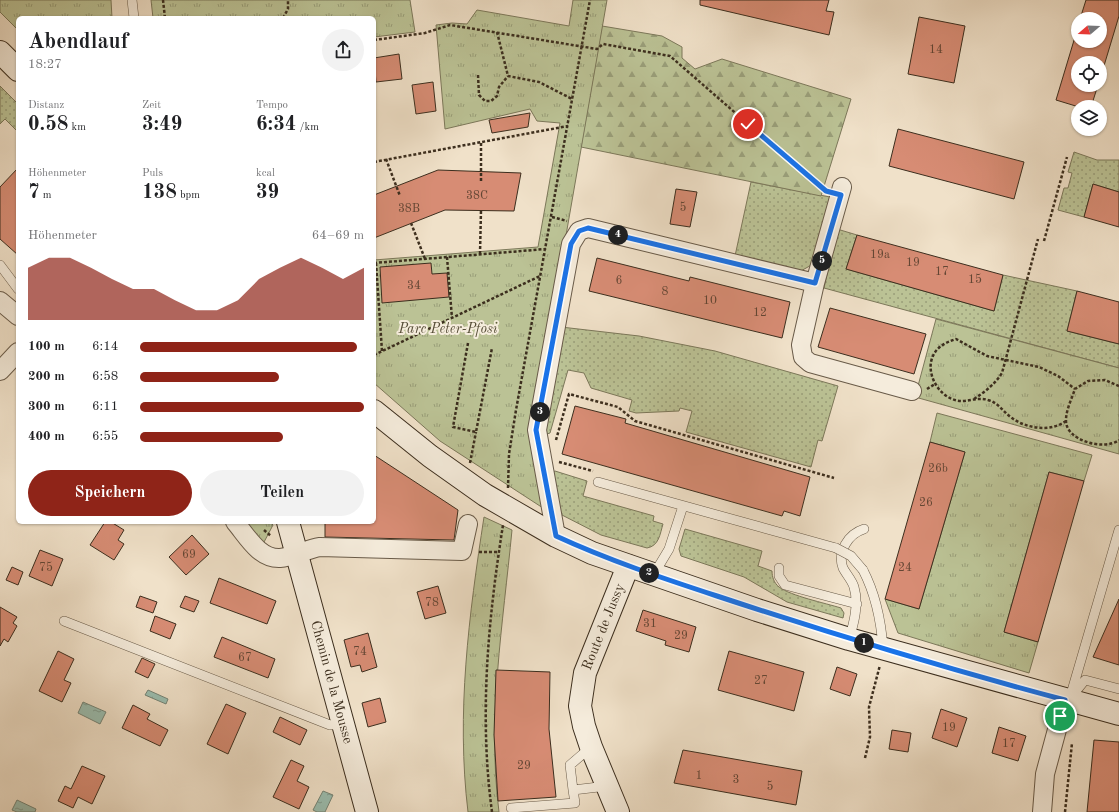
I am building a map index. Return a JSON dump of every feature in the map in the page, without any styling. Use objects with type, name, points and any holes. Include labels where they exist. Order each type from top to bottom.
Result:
[{"type":"main road","points":[[0,52],[16,68]]},
{"type":"main road","name":"Route de Jussy","points":[[376,413],[430,456],[485,495],[556,536],[592,553],[628,566],[582,684],[580,706],[584,726],[591,747],[618,812]]},
{"type":"main road","name":"Chemin de la Mousse","points":[[288,524],[295,553],[345,724],[367,812]]},
{"type":"main road","points":[[628,566],[757,610],[849,639],[881,656],[1067,700],[1119,714]]},
{"type":"street","points":[[842,191],[815,283],[801,345],[803,357],[810,363],[912,390]]},
{"type":"street","points":[[556,536],[547,455],[536,430],[571,244],[579,231],[588,228],[815,283]]},
{"type":"street","points":[[0,301],[16,314]]},
{"type":"street","points":[[0,371],[16,354]]},
{"type":"street","points":[[237,524],[257,548],[266,555],[281,558],[320,547],[462,551],[468,524]]},
{"type":"street","points":[[1042,812],[1045,774],[1067,700]]},
{"type":"lane","points":[[132,0],[134,16]]},
{"type":"lane","points":[[0,265],[16,286]]},
{"type":"lane","points":[[598,482],[836,548],[851,556],[863,570],[872,588],[876,601],[881,656]]},
{"type":"lane","points":[[653,575],[669,549],[683,506]]},
{"type":"lane","points":[[849,639],[857,604],[854,586],[840,560],[843,549],[849,538],[864,529]]},
{"type":"lane","points":[[1067,700],[1119,530]]},
{"type":"lane","points":[[779,568],[779,576],[785,584],[857,604]]},
{"type":"lane","points":[[64,621],[330,725],[345,724]]},
{"type":"lane","points":[[1067,700],[1085,680],[1119,689]]},
{"type":"lane","points":[[510,808],[575,802],[570,765],[591,747]]},
{"type":"lane","points":[[573,790],[607,786]]},
{"type":"path","points":[[163,0],[165,16]]},
{"type":"path","points":[[284,16],[288,9],[288,0]]},
{"type":"path","points":[[510,454],[590,0]]},
{"type":"path","points":[[376,40],[425,33],[450,25],[597,49],[603,44],[670,56],[826,191],[842,191]]},
{"type":"path","points":[[497,32],[508,76]]},
{"type":"path","points":[[478,75],[479,95],[485,101],[492,101],[497,96],[499,87],[508,76]]},
{"type":"path","points":[[508,76],[539,82],[572,98]]},
{"type":"path","points":[[376,162],[568,126]]},
{"type":"path","points":[[481,143],[481,182]]},
{"type":"path","points":[[1044,241],[1068,157]]},
{"type":"path","points":[[386,159],[400,196]]},
{"type":"path","points":[[480,254],[481,210]]},
{"type":"path","points":[[411,224],[425,259]]},
{"type":"path","points":[[974,399],[986,392],[996,382],[1006,361],[1038,239]]},
{"type":"path","points":[[376,263],[546,249]]},
{"type":"path","points":[[447,257],[452,318]]},
{"type":"path","points":[[376,276],[382,351]]},
{"type":"path","points":[[376,354],[541,276]]},
{"type":"path","points":[[1066,421],[1057,427],[1024,425],[1012,418],[999,405],[987,399],[960,401],[944,394],[935,384],[930,370],[932,356],[942,344],[956,340],[987,356],[1039,367],[1058,376],[1075,389]]},
{"type":"path","points":[[468,343],[453,427],[476,432]]},
{"type":"path","points":[[470,465],[492,348]]},
{"type":"path","points":[[1119,386],[1104,380],[1088,380],[1075,389],[1066,421],[1070,432],[1082,440],[1098,445],[1113,444],[1119,440]]},
{"type":"path","points":[[598,482],[595,471],[557,462],[547,455],[569,394],[618,407],[634,421],[834,478]]},
{"type":"path","points":[[462,551],[499,552]]},
{"type":"path","points":[[492,812],[486,748],[486,686],[489,639],[497,564]]},
{"type":"path","points":[[865,758],[870,737],[869,707],[881,656]]},
{"type":"path","points":[[1065,812],[1072,740]]},
{"type":"green space","points":[[0,0],[111,0],[112,16],[16,16],[16,28],[0,12]]},
{"type":"green space","points":[[151,0],[410,0],[415,32],[376,37],[376,16],[153,16]]},
{"type":"green space","name":"Parc Peter-Pfosi","points":[[573,0],[607,0],[534,419],[543,508],[440,441],[376,385],[376,260],[538,247],[560,123],[537,121],[530,109],[445,129],[436,25],[452,23],[467,24],[477,10],[569,26]]},
{"type":"green space","points":[[602,26],[662,36],[682,47],[682,58],[695,69],[722,59],[851,99],[821,196],[581,147]]},
{"type":"green space","points":[[0,86],[16,102],[16,130],[5,119],[0,124]]},
{"type":"green space","points":[[1074,152],[1097,160],[1119,160],[1119,192],[1093,184],[1084,217],[1058,210],[1064,188],[1068,188],[1072,173],[1068,172]]},
{"type":"green space","points":[[751,182],[830,197],[815,263],[799,272],[735,256]]},
{"type":"green space","points":[[837,229],[857,235],[846,269],[994,311],[1003,275],[1077,291],[1067,331],[1119,344],[1119,368],[824,288]]},
{"type":"green space","points":[[936,319],[1119,368],[1119,454],[915,397]]},
{"type":"green space","points":[[561,327],[639,336],[715,351],[838,386],[822,441],[818,440],[811,467],[686,432],[692,411],[680,408],[679,411],[636,413],[629,411],[632,400],[591,388],[584,373],[568,370],[550,433],[544,435]]},
{"type":"green space","points":[[937,413],[1092,455],[1084,481],[1049,472],[1004,632],[1038,642],[1029,673],[898,633],[885,599],[919,609],[965,452],[930,442]]},
{"type":"green space","points":[[555,471],[587,481],[583,496],[654,516],[653,521],[663,524],[657,542],[651,547],[647,548],[601,535],[560,514],[550,473]]},
{"type":"green space","points":[[484,517],[512,530],[495,706],[496,777],[499,812],[468,812],[463,738],[466,664],[473,591]]},
{"type":"green space","points":[[246,524],[273,525],[263,544]]},
{"type":"green space","points":[[685,529],[762,551],[758,566],[772,571],[774,580],[779,587],[800,596],[841,608],[844,613],[843,618],[787,602],[744,577],[681,556],[679,549]]},
{"type":"water","points":[[148,690],[168,699],[166,704],[145,695]]},
{"type":"water","points":[[83,702],[106,712],[100,724],[78,713]]},
{"type":"water","points":[[323,791],[333,795],[325,812],[317,812],[313,810]]},
{"type":"water","points":[[17,800],[36,809],[35,812],[17,812],[12,810]]},
{"type":"building","points":[[700,0],[829,0],[826,11],[834,12],[829,35],[700,5]]},
{"type":"building","points":[[1086,0],[1119,0],[1119,16],[1107,56],[1071,56],[1071,92],[1096,92],[1093,100],[1071,100],[1071,105],[1056,100],[1072,48],[1107,48],[1107,12],[1082,12]]},
{"type":"building","points":[[919,17],[965,26],[954,83],[908,74]]},
{"type":"building","points":[[399,54],[402,79],[376,82],[376,58]]},
{"type":"building","points":[[433,82],[436,111],[416,114],[412,85]]},
{"type":"building","points":[[530,113],[528,127],[492,133],[489,120]]},
{"type":"building","points":[[898,129],[1024,162],[1014,199],[889,166]]},
{"type":"building","points":[[16,170],[16,253],[0,239],[0,187]]},
{"type":"building","points":[[438,170],[521,173],[514,211],[445,210],[376,237],[376,194]]},
{"type":"building","points":[[1093,184],[1119,192],[1119,227],[1084,217]]},
{"type":"building","points":[[676,189],[697,192],[690,227],[670,224]]},
{"type":"building","points":[[857,235],[1003,275],[994,311],[846,269]]},
{"type":"building","points":[[597,258],[689,281],[690,277],[790,302],[782,338],[589,291]]},
{"type":"building","points":[[431,263],[432,274],[447,273],[449,297],[382,303],[380,267]]},
{"type":"building","points":[[1077,291],[1119,302],[1119,344],[1067,331]]},
{"type":"building","points":[[830,308],[926,334],[914,374],[818,347]]},
{"type":"building","points":[[575,406],[626,419],[625,423],[810,477],[800,516],[784,511],[782,516],[562,454]]},
{"type":"building","points":[[930,442],[965,452],[919,609],[885,599]]},
{"type":"building","points":[[376,456],[458,510],[454,540],[325,537],[325,524],[376,524]]},
{"type":"building","points":[[1049,472],[1084,481],[1038,642],[1004,632]]},
{"type":"building","points":[[104,524],[114,524],[124,530],[118,540],[124,544],[114,560],[90,545]]},
{"type":"building","points":[[192,535],[209,554],[186,575],[169,557]]},
{"type":"building","points":[[40,550],[63,559],[52,586],[29,576]]},
{"type":"building","points":[[12,567],[23,572],[18,585],[6,580]]},
{"type":"building","points":[[219,578],[276,601],[267,624],[210,603]]},
{"type":"building","points":[[438,586],[446,613],[425,619],[417,592]]},
{"type":"building","points":[[140,596],[157,602],[153,613],[136,607]]},
{"type":"building","points":[[185,596],[199,601],[194,612],[180,607]]},
{"type":"building","points":[[1119,599],[1119,665],[1093,657]]},
{"type":"building","points":[[0,607],[17,617],[13,623],[17,626],[8,642],[4,639],[0,646]]},
{"type":"building","points":[[643,610],[696,627],[689,652],[665,645],[666,641],[636,631]]},
{"type":"building","points":[[155,616],[176,624],[170,639],[150,631]]},
{"type":"building","points":[[368,633],[377,667],[362,672],[360,665],[351,667],[344,640]]},
{"type":"building","points":[[222,637],[275,659],[268,678],[214,657]]},
{"type":"building","points":[[58,651],[74,659],[64,680],[71,683],[62,702],[39,691]]},
{"type":"building","points":[[729,651],[804,672],[794,711],[718,690]]},
{"type":"building","points":[[142,658],[155,664],[148,678],[135,672]]},
{"type":"building","points":[[837,667],[857,674],[850,696],[830,689]]},
{"type":"building","points":[[496,670],[550,672],[549,729],[556,797],[498,801],[494,735]]},
{"type":"building","points":[[380,698],[386,722],[368,727],[362,703]]},
{"type":"building","points":[[226,704],[246,713],[228,754],[207,744]]},
{"type":"building","points":[[133,705],[150,714],[147,719],[168,730],[160,746],[122,728]]},
{"type":"building","points":[[941,709],[967,718],[957,747],[932,738]]},
{"type":"building","points":[[280,717],[307,730],[300,745],[273,732]]},
{"type":"building","points":[[999,727],[1026,736],[1018,761],[992,753]]},
{"type":"building","points":[[892,730],[911,733],[908,752],[889,749]]},
{"type":"building","points":[[1094,740],[1119,742],[1119,812],[1087,812]]},
{"type":"building","points":[[683,750],[802,771],[796,805],[674,783]]},
{"type":"building","points":[[291,760],[304,766],[297,781],[309,787],[299,809],[273,797]]},
{"type":"building","points":[[82,766],[105,776],[92,804],[78,797],[73,808],[58,801],[65,786],[71,789]]},
{"type":"route","points":[[748,124],[826,191],[841,195],[815,283],[588,228],[579,231],[571,244],[536,430],[556,536],[592,553],[757,610],[849,639],[1065,700],[1060,716]]}]
